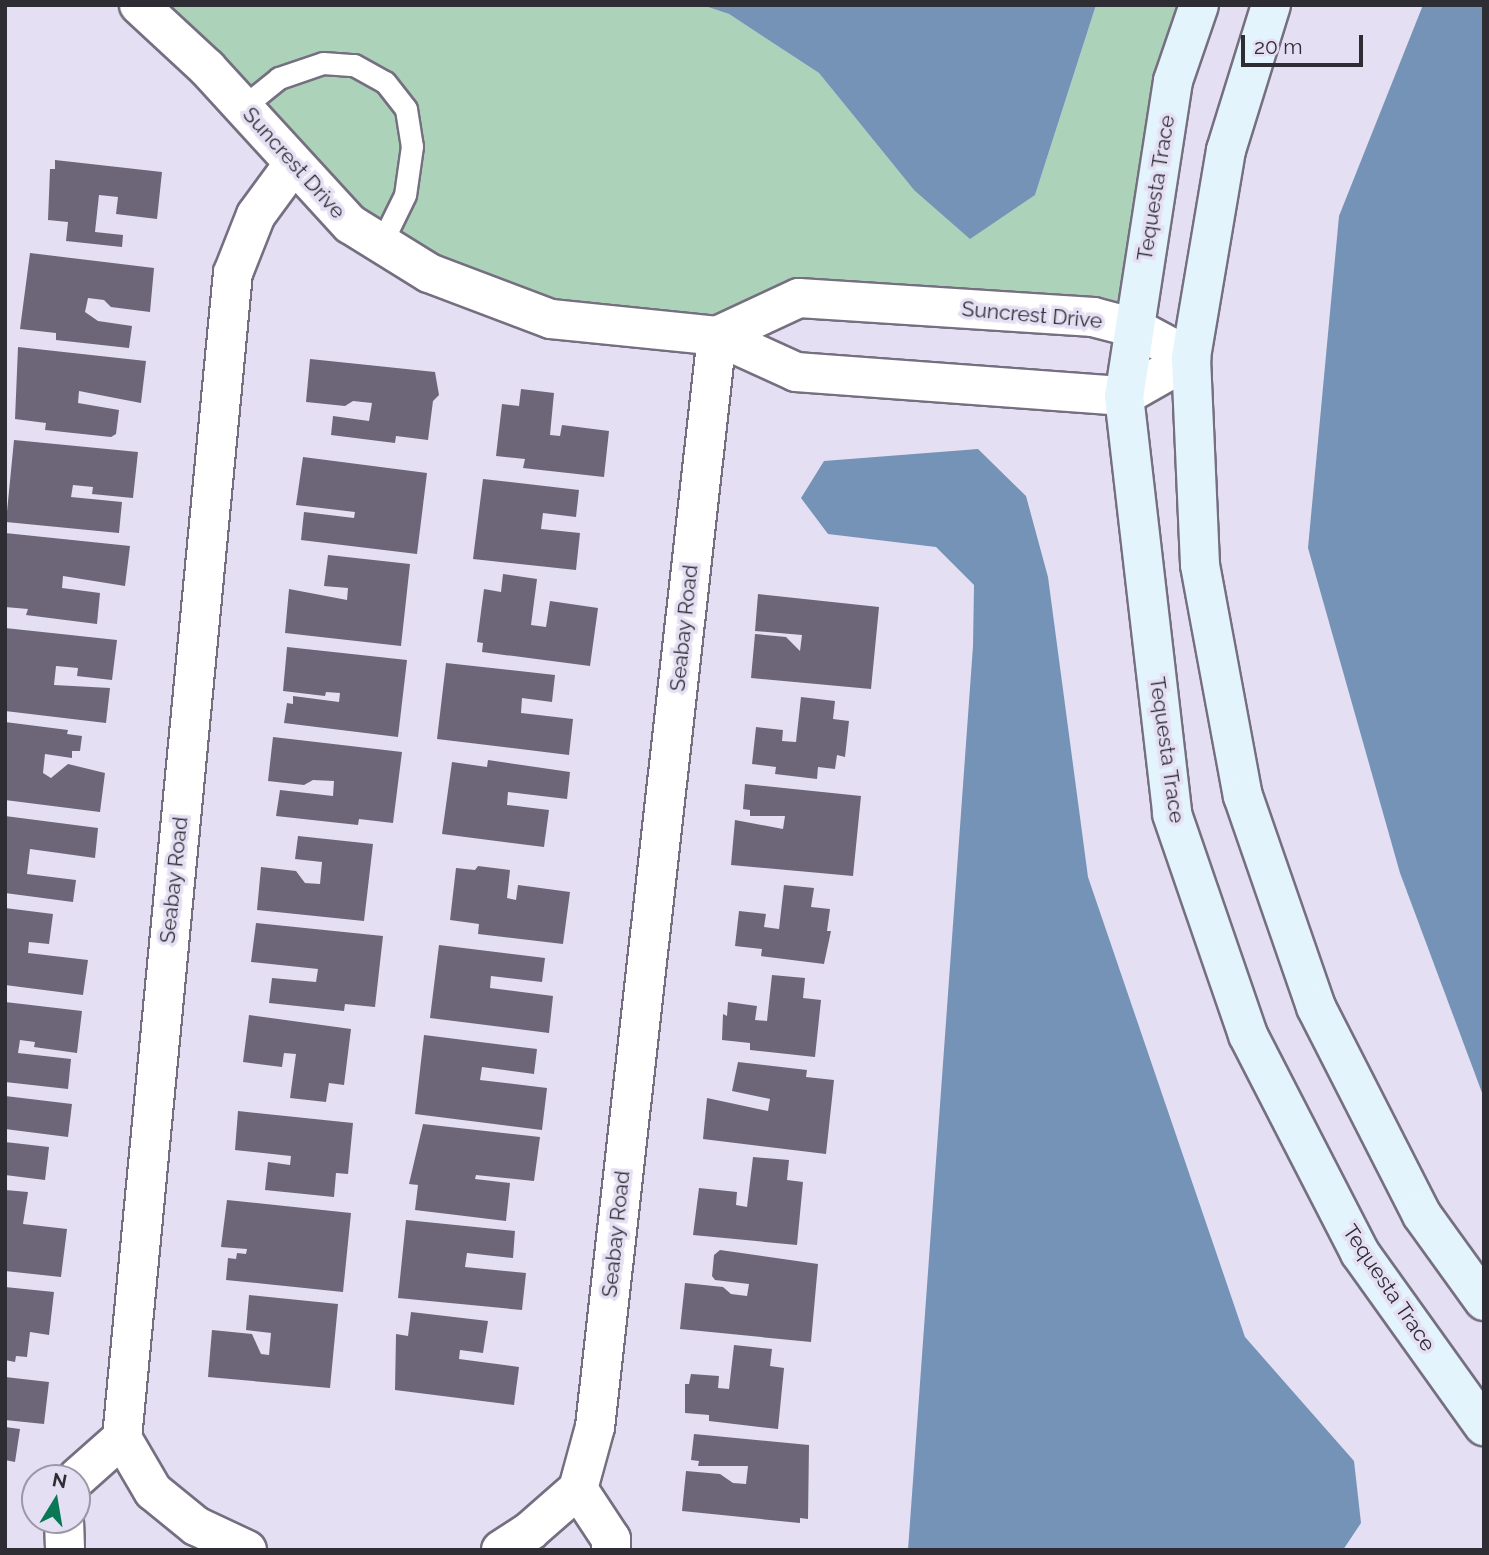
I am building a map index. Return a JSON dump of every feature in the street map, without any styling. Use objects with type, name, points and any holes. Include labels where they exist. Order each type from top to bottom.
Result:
[{"type":"street","name":"Suncrest Drive","points":[[139,5],[169,30],[243,107],[292,166],[350,225],[429,273],[551,319],[717,336],[796,372],[1124,396]]},
{"type":"street","name":"Tequesta Trace","points":[[1199,5],[1173,81],[1124,396],[1172,814],[1244,1022],[1360,1253],[1484,1426]]},
{"type":"street","points":[[1271,5],[1226,150],[1191,358],[1200,565],[1243,796],[1316,1007],[1422,1215],[1484,1301]]},
{"type":"street","name":"Seabay Road","points":[[122,1438],[233,273],[256,215],[292,166]]},
{"type":"street","name":"Suncrest Drive","points":[[717,336],[799,298],[1093,317],[1135,328],[1191,358]]},
{"type":"street","name":"Seabay Road","points":[[578,1489],[595,1427],[717,336]]},
{"type":"street","points":[[1124,396],[1191,358]]},
{"type":"street","points":[[91,1466],[122,1438],[186,1538],[247,1550]]},
{"type":"street","points":[[500,1550],[530,1531],[578,1489],[611,1539],[611,1550]]},
{"type":"lane","points":[[243,107],[279,78],[323,63],[354,65],[385,82],[406,109],[412,146],[405,195],[382,244]]},
{"type":"green space","points":[[139,5],[702,5],[729,14],[819,73],[914,190],[1035,195],[1096,5],[1199,5],[1135,328],[799,298],[717,336],[429,273]]},
{"type":"water","points":[[702,5],[1096,5],[1035,195],[970,239],[914,190],[819,73],[729,14]]},
{"type":"water","points":[[1423,5],[1484,5],[1484,1098],[1400,873],[1308,548],[1339,216]]},
{"type":"water","points":[[978,449],[1026,496],[1048,577],[1088,877],[1245,1337],[1354,1461],[1361,1523],[1343,1550],[908,1550],[973,646],[974,585],[936,547],[828,534],[801,498],[824,461]]},
{"type":"building","points":[[55,160],[162,172],[157,219],[116,214],[118,197],[99,195],[95,232],[123,235],[122,247],[66,241],[68,222],[48,220],[50,169],[55,169]]},
{"type":"building","points":[[30,253],[154,268],[150,312],[111,307],[104,300],[88,298],[85,312],[98,321],[132,326],[129,348],[56,340],[56,333],[20,329]]},
{"type":"building","points":[[18,347],[146,361],[141,403],[79,391],[78,403],[119,410],[116,434],[111,437],[45,430],[46,423],[15,419]]},
{"type":"building","points":[[310,359],[435,372],[439,395],[433,401],[428,440],[396,436],[395,443],[331,435],[333,416],[369,421],[372,403],[353,401],[345,406],[306,402]]},
{"type":"building","points":[[521,389],[554,393],[550,435],[560,436],[562,425],[609,431],[604,477],[523,468],[525,459],[496,456],[502,404],[519,406]]},
{"type":"building","points":[[14,440],[138,452],[133,498],[92,494],[93,487],[73,485],[71,497],[122,502],[119,533],[6,522]]},
{"type":"building","points":[[303,457],[427,473],[417,554],[301,540],[304,512],[354,518],[355,512],[296,505]]},
{"type":"building","points":[[483,479],[579,490],[576,517],[543,513],[541,529],[580,533],[576,570],[473,559]]},
{"type":"building","points":[[5,533],[130,546],[125,586],[63,576],[62,588],[100,593],[97,624],[26,615],[28,609],[5,607]]},
{"type":"building","points":[[328,555],[410,564],[401,646],[285,633],[289,589],[347,600],[348,588],[324,586]]},
{"type":"building","points":[[503,574],[537,579],[531,625],[546,627],[550,601],[598,608],[590,666],[482,652],[483,643],[477,642],[484,589],[501,592]]},
{"type":"building","points":[[758,594],[879,607],[871,689],[751,678],[755,634],[786,637],[800,651],[802,635],[755,631]]},
{"type":"building","points":[[5,628],[117,640],[112,680],[77,676],[78,668],[56,666],[54,685],[110,688],[106,723],[5,711]]},
{"type":"building","points":[[287,647],[407,660],[398,737],[284,723],[287,703],[293,704],[293,696],[339,702],[340,693],[326,692],[325,696],[283,691]]},
{"type":"building","points":[[446,663],[555,675],[552,702],[522,698],[521,713],[573,719],[569,755],[437,739]]},
{"type":"building","points":[[801,697],[835,701],[833,719],[849,721],[845,757],[837,755],[835,769],[818,767],[817,779],[775,774],[776,767],[752,764],[756,727],[783,730],[782,741],[796,742]]},
{"type":"building","points":[[5,722],[68,730],[67,734],[82,736],[80,751],[72,751],[72,758],[45,754],[43,773],[51,778],[68,764],[105,773],[100,812],[5,800]]},
{"type":"building","points":[[273,737],[402,752],[393,823],[359,819],[358,825],[276,816],[280,790],[333,796],[334,781],[313,780],[304,785],[268,781]]},
{"type":"building","points":[[488,760],[570,772],[567,799],[508,792],[507,805],[549,810],[544,847],[442,834],[452,762],[487,767]]},
{"type":"building","points":[[745,784],[861,796],[853,876],[731,865],[735,820],[783,829],[785,816],[750,816],[750,810],[743,809]]},
{"type":"building","points":[[5,816],[98,828],[95,858],[30,849],[27,874],[76,880],[73,902],[5,893]]},
{"type":"building","points":[[298,836],[373,844],[364,921],[257,910],[261,867],[296,871],[305,883],[320,884],[322,862],[295,859]]},
{"type":"building","points":[[478,866],[510,870],[507,898],[516,900],[518,885],[570,892],[563,944],[478,934],[479,924],[450,920],[456,868],[475,870]]},
{"type":"building","points":[[784,885],[814,888],[811,907],[830,909],[827,931],[831,931],[824,964],[761,956],[762,949],[735,946],[739,911],[766,914],[764,927],[779,929]]},
{"type":"building","points":[[5,908],[53,914],[49,944],[29,942],[28,953],[88,960],[83,995],[5,985]]},
{"type":"building","points":[[256,923],[383,936],[375,1007],[345,1004],[344,1011],[269,1003],[272,978],[316,982],[318,969],[251,962]]},
{"type":"building","points":[[439,945],[545,958],[542,982],[491,976],[490,988],[553,996],[549,1033],[430,1018]]},
{"type":"building","points":[[772,975],[805,978],[803,998],[821,1000],[815,1057],[750,1050],[750,1043],[722,1040],[723,1014],[727,1016],[728,1002],[757,1006],[755,1020],[767,1021]]},
{"type":"building","points":[[5,1002],[82,1011],[77,1053],[34,1047],[35,1042],[20,1040],[18,1053],[71,1059],[68,1089],[5,1082]]},
{"type":"building","points":[[249,1015],[351,1029],[344,1085],[329,1083],[326,1102],[290,1098],[296,1054],[284,1053],[282,1067],[243,1062]]},
{"type":"building","points":[[424,1035],[537,1049],[534,1074],[482,1067],[480,1080],[547,1088],[542,1130],[415,1114]]},
{"type":"building","points":[[738,1062],[807,1070],[806,1077],[834,1080],[826,1154],[703,1139],[707,1098],[768,1111],[770,1099],[732,1091]]},
{"type":"building","points":[[5,1096],[72,1104],[68,1137],[5,1129]]},
{"type":"building","points":[[238,1111],[353,1123],[348,1174],[336,1173],[334,1197],[265,1190],[268,1162],[290,1165],[291,1156],[235,1150]]},
{"type":"building","points":[[423,1124],[540,1137],[534,1181],[476,1175],[475,1179],[510,1183],[506,1221],[415,1210],[418,1185],[409,1184]]},
{"type":"building","points":[[5,1142],[49,1147],[45,1180],[5,1175]]},
{"type":"building","points":[[753,1157],[789,1160],[787,1180],[803,1182],[797,1245],[693,1235],[699,1188],[737,1192],[736,1205],[747,1207]]},
{"type":"building","points":[[5,1190],[28,1192],[23,1224],[67,1229],[61,1277],[5,1271]]},
{"type":"building","points":[[227,1200],[351,1213],[343,1292],[226,1280],[228,1258],[236,1259],[237,1253],[246,1254],[247,1249],[221,1247]]},
{"type":"building","points":[[406,1220],[515,1231],[513,1258],[467,1253],[465,1267],[526,1273],[522,1310],[398,1298]]},
{"type":"building","points":[[720,1250],[818,1264],[811,1342],[680,1329],[685,1283],[723,1287],[731,1294],[747,1296],[749,1284],[715,1280],[712,1276],[714,1255]]},
{"type":"building","points":[[5,1287],[54,1292],[49,1335],[30,1332],[27,1357],[16,1356],[15,1362],[5,1360]]},
{"type":"building","points":[[249,1295],[338,1304],[330,1388],[208,1377],[212,1330],[252,1334],[261,1354],[269,1355],[271,1333],[246,1330]]},
{"type":"building","points":[[411,1312],[488,1321],[483,1353],[460,1350],[459,1359],[519,1367],[514,1405],[395,1390],[396,1334],[408,1336]]},
{"type":"building","points":[[734,1345],[772,1349],[770,1366],[784,1368],[778,1429],[709,1421],[709,1415],[685,1413],[685,1384],[689,1384],[691,1374],[719,1376],[718,1388],[729,1389]]},
{"type":"building","points":[[5,1377],[49,1382],[44,1424],[5,1420]]},
{"type":"building","points":[[5,1427],[20,1429],[15,1462],[5,1460]]},
{"type":"building","points":[[694,1434],[809,1445],[808,1519],[800,1518],[800,1523],[682,1511],[686,1471],[720,1474],[733,1483],[746,1484],[748,1466],[698,1466],[699,1461],[691,1460]]}]
